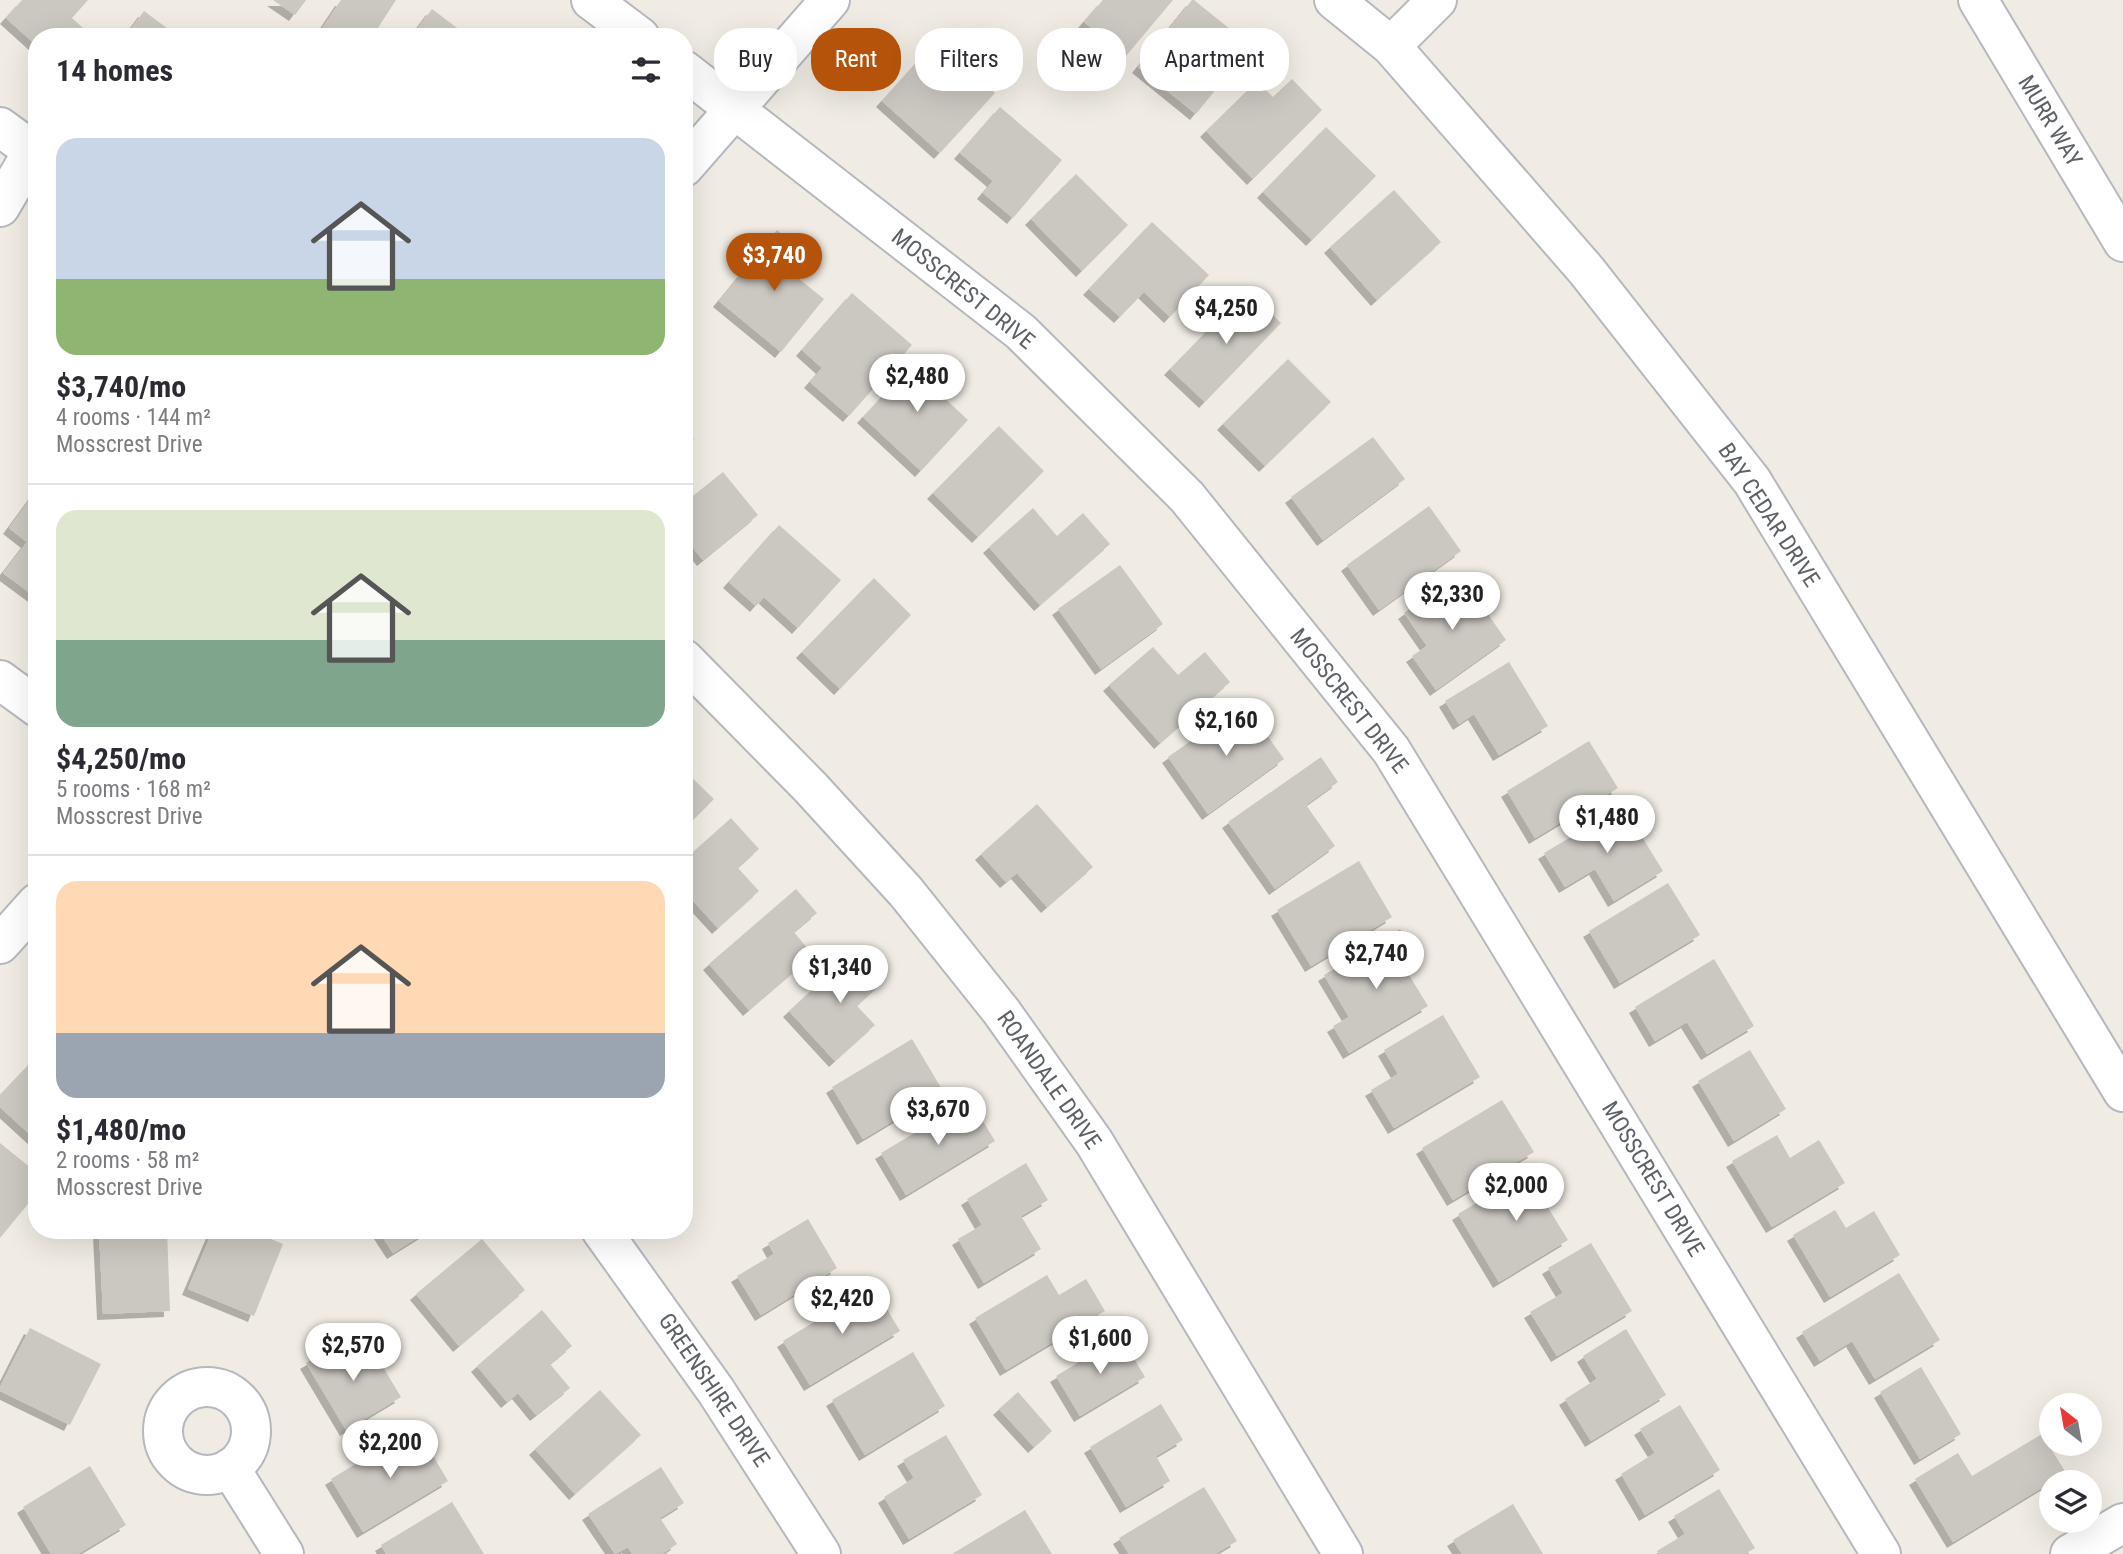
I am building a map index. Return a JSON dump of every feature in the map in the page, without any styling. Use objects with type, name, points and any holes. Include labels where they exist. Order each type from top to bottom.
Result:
[{"type":"street","points":[[591,0],[628,28]]},
{"type":"street","points":[[693,157],[830,0]]},
{"type":"street","name":"BAY CEDAR DRIVE","points":[[1334,0],[1391,46],[1586,270],[1752,481],[2123,1092]]},
{"type":"street","points":[[1391,46],[1437,0]]},
{"type":"street","name":"MURR WAY","points":[[1978,0],[2123,242]]},
{"type":"street","name":"MOSSCREST DRIVE","points":[[693,77],[1021,332],[1187,497],[1391,750],[1881,1554]]},
{"type":"street","points":[[0,127],[28,148]]},
{"type":"street","points":[[0,207],[28,164]]},
{"type":"street","name":"ROANDALE DRIVE","points":[[693,668],[811,788],[906,892],[1001,1011],[1094,1142],[1343,1554]]},
{"type":"street","points":[[0,680],[28,701]]},
{"type":"street","points":[[0,944],[28,913]]},
{"type":"street","name":"GREENSHIRE DRIVE","points":[[607,1239],[716,1391],[821,1554]]},
{"type":"street","points":[[230,1468],[284,1554]]},
{"type":"street","points":[[2070,1554],[2123,1522]]},
{"type":"building","points":[[22,0],[88,0],[72,18],[83,28],[28,28],[28,38],[6,18]]},
{"type":"building","points":[[273,0],[306,0],[295,15]]},
{"type":"building","points":[[341,0],[396,0],[378,28],[322,28]]},
{"type":"building","points":[[1103,0],[1173,0],[1150,28],[1140,28],[1140,39],[1126,56],[1126,28],[1091,28],[1084,22]]},
{"type":"building","points":[[1194,0],[1229,28],[1169,28]]},
{"type":"building","points":[[432,9],[457,28],[418,28]]},
{"type":"building","points":[[144,11],[167,28],[132,28]]},
{"type":"building","points":[[915,64],[915,91],[995,93],[940,153],[882,101],[891,91],[901,91],[901,80]]},
{"type":"building","points":[[1292,79],[1322,110],[1253,179],[1206,131],[1247,91],[1267,91],[1273,97],[1279,91],[1289,91],[1289,82]]},
{"type":"building","points":[[1168,91],[1215,91],[1196,114]]},
{"type":"building","points":[[1000,107],[1062,160],[1013,218],[983,193],[993,181],[960,153]]},
{"type":"building","points":[[1326,127],[1376,176],[1312,240],[1263,192]]},
{"type":"building","points":[[1076,174],[1128,225],[1082,271],[1031,219]]},
{"type":"building","points":[[1394,190],[1441,242],[1377,300],[1330,247]]},
{"type":"building","points":[[1152,222],[1209,275],[1170,317],[1144,292],[1120,317],[1089,289]]},
{"type":"building","points":[[777,230],[808,255],[793,274],[824,299],[781,352],[719,301]]},
{"type":"building","points":[[1247,290],[1281,323],[1205,402],[1170,369]]},
{"type":"building","points":[[852,293],[912,345],[849,416],[810,382],[822,368],[802,350]]},
{"type":"building","points":[[922,354],[950,379],[938,392],[968,420],[921,471],[863,417]]},
{"type":"building","points":[[1288,359],[1331,402],[1265,466],[1223,424]]},
{"type":"building","points":[[999,426],[1044,471],[978,537],[933,493]]},
{"type":"building","points":[[1373,437],[1405,479],[1323,540],[1291,497]]},
{"type":"building","points":[[723,472],[758,515],[703,560],[693,548],[693,496]]},
{"type":"building","points":[[28,502],[28,591],[3,573],[27,542],[9,528]]},
{"type":"building","points":[[1429,506],[1461,551],[1379,610],[1347,565]]},
{"type":"building","points":[[1033,508],[1057,536],[1083,513],[1110,544],[1040,605],[989,547]]},
{"type":"building","points":[[779,525],[841,580],[798,628],[764,597],[756,606],[729,582]]},
{"type":"building","points":[[1120,565],[1163,624],[1101,669],[1058,609]]},
{"type":"building","points":[[1460,574],[1506,640],[1436,690],[1412,656],[1427,646],[1404,613]]},
{"type":"building","points":[[874,578],[911,615],[840,689],[802,652]]},
{"type":"building","points":[[1153,647],[1178,675],[1205,652],[1230,682],[1160,743],[1109,685]]},
{"type":"building","points":[[1509,662],[1548,726],[1499,755],[1474,714],[1459,724],[1445,701]]},
{"type":"building","points":[[1244,703],[1284,759],[1208,814],[1168,757]]},
{"type":"building","points":[[1589,741],[1618,788],[1535,838],[1507,791]]},
{"type":"building","points":[[1321,757],[1338,782],[1306,805],[1335,846],[1275,889],[1228,822]]},
{"type":"building","points":[[693,779],[714,799],[693,820]]},
{"type":"building","points":[[1037,804],[1093,867],[1047,907],[1017,873],[1006,882],[981,854]]},
{"type":"building","points":[[1623,806],[1663,871],[1614,901],[1595,869],[1565,887],[1544,853]]},
{"type":"building","points":[[731,818],[759,849],[738,868],[759,891],[718,928],[693,901],[693,852]]},
{"type":"building","points":[[1359,861],[1392,917],[1311,966],[1277,910]]},
{"type":"building","points":[[1668,883],[1700,935],[1620,983],[1589,931]]},
{"type":"building","points":[[796,889],[817,913],[794,932],[813,955],[749,1010],[709,964]]},
{"type":"building","points":[[1400,929],[1419,962],[1406,970],[1428,1006],[1349,1053],[1333,1026],[1349,1017],[1324,975]]},
{"type":"building","points":[[857,948],[886,979],[857,1006],[875,1025],[835,1061],[789,1011]]},
{"type":"building","points":[[1714,959],[1754,1026],[1707,1054],[1687,1022],[1655,1041],[1635,1007]]},
{"type":"building","points":[[1443,1015],[1480,1077],[1394,1128],[1371,1090],[1398,1074],[1384,1050]]},
{"type":"building","points":[[912,1039],[943,1091],[863,1139],[832,1087]]},
{"type":"building","points":[[1750,1050],[1786,1109],[1734,1141],[1698,1081]]},
{"type":"building","points":[[28,1065],[28,1133],[0,1107],[0,1095]]},
{"type":"building","points":[[970,1100],[995,1141],[906,1195],[881,1153]]},
{"type":"building","points":[[1502,1100],[1534,1152],[1453,1200],[1422,1148]]},
{"type":"building","points":[[1777,1135],[1790,1158],[1819,1140],[1845,1183],[1772,1227],[1732,1161]]},
{"type":"building","points":[[0,1143],[28,1166],[28,1204],[0,1238]]},
{"type":"building","points":[[1026,1163],[1048,1200],[1021,1216],[1041,1249],[984,1283],[958,1239],[982,1225],[967,1199]]},
{"type":"building","points":[[1542,1163],[1562,1197],[1547,1206],[1568,1240],[1499,1282],[1458,1214]]},
{"type":"building","points":[[1835,1210],[1846,1228],[1874,1211],[1900,1255],[1830,1297],[1793,1235]]},
{"type":"building","points":[[808,1219],[837,1268],[761,1315],[737,1276],[774,1254],[768,1243]]},
{"type":"building","points":[[99,1239],[167,1239],[170,1311],[103,1314]]},
{"type":"building","points":[[209,1239],[271,1239],[283,1244],[254,1316],[188,1289]]},
{"type":"building","points":[[384,1239],[416,1239],[393,1253]]},
{"type":"building","points":[[482,1239],[525,1290],[459,1346],[416,1294]]},
{"type":"building","points":[[1591,1243],[1632,1311],[1557,1356],[1530,1312],[1563,1293],[1548,1268]]},
{"type":"building","points":[[1899,1273],[1940,1340],[1875,1379],[1852,1341],[1820,1361],[1802,1332]]},
{"type":"building","points":[[1047,1275],[1059,1295],[1086,1279],[1105,1311],[1006,1370],[975,1318]]},
{"type":"building","points":[[873,1286],[900,1331],[810,1385],[783,1341]]},
{"type":"building","points":[[542,1310],[572,1346],[550,1364],[570,1388],[536,1415],[518,1393],[507,1402],[477,1366]]},
{"type":"building","points":[[30,1328],[101,1364],[70,1425],[0,1391]]},
{"type":"building","points":[[1626,1329],[1666,1395],[1591,1441],[1565,1399],[1597,1379],[1583,1356]]},
{"type":"building","points":[[1121,1337],[1145,1377],[1080,1416],[1056,1376]]},
{"type":"building","points":[[349,1338],[365,1364],[377,1357],[401,1397],[346,1430],[306,1363]]},
{"type":"building","points":[[913,1352],[945,1406],[865,1455],[832,1400]]},
{"type":"building","points":[[1921,1367],[1961,1434],[1920,1459],[1880,1392]]},
{"type":"building","points":[[600,1390],[641,1435],[575,1494],[535,1449]]},
{"type":"building","points":[[1018,1392],[1052,1431],[1034,1447],[999,1409]]},
{"type":"building","points":[[1161,1404],[1183,1440],[1156,1456],[1170,1481],[1126,1507],[1090,1447]]},
{"type":"building","points":[[1680,1405],[1720,1470],[1645,1515],[1621,1474],[1655,1453],[1640,1429]]},
{"type":"building","points":[[416,1427],[448,1481],[363,1532],[331,1479]]},
{"type":"building","points":[[946,1435],[982,1495],[909,1539],[884,1497],[914,1478],[903,1460]]},
{"type":"building","points":[[2039,1436],[2039,1456],[2056,1456],[2064,1470],[2039,1470],[2039,1489],[1953,1542],[1915,1479],[1958,1453],[1972,1476]]},
{"type":"building","points":[[90,1466],[126,1525],[78,1554],[51,1554],[23,1507]]},
{"type":"building","points":[[661,1467],[684,1503],[660,1518],[677,1544],[662,1554],[632,1554],[628,1547],[615,1554],[588,1514]]},
{"type":"building","points":[[1204,1487],[1237,1541],[1215,1554],[1129,1554],[1119,1538]]},
{"type":"building","points":[[1719,1489],[1755,1548],[1745,1554],[1659,1554],[1657,1551],[1685,1534],[1674,1516]]},
{"type":"building","points":[[452,1502],[484,1554],[386,1554],[381,1545]]},
{"type":"building","points":[[1513,1504],[1543,1554],[1462,1554],[1453,1540]]},
{"type":"building","points":[[1025,1510],[1052,1554],[952,1554]]}]
